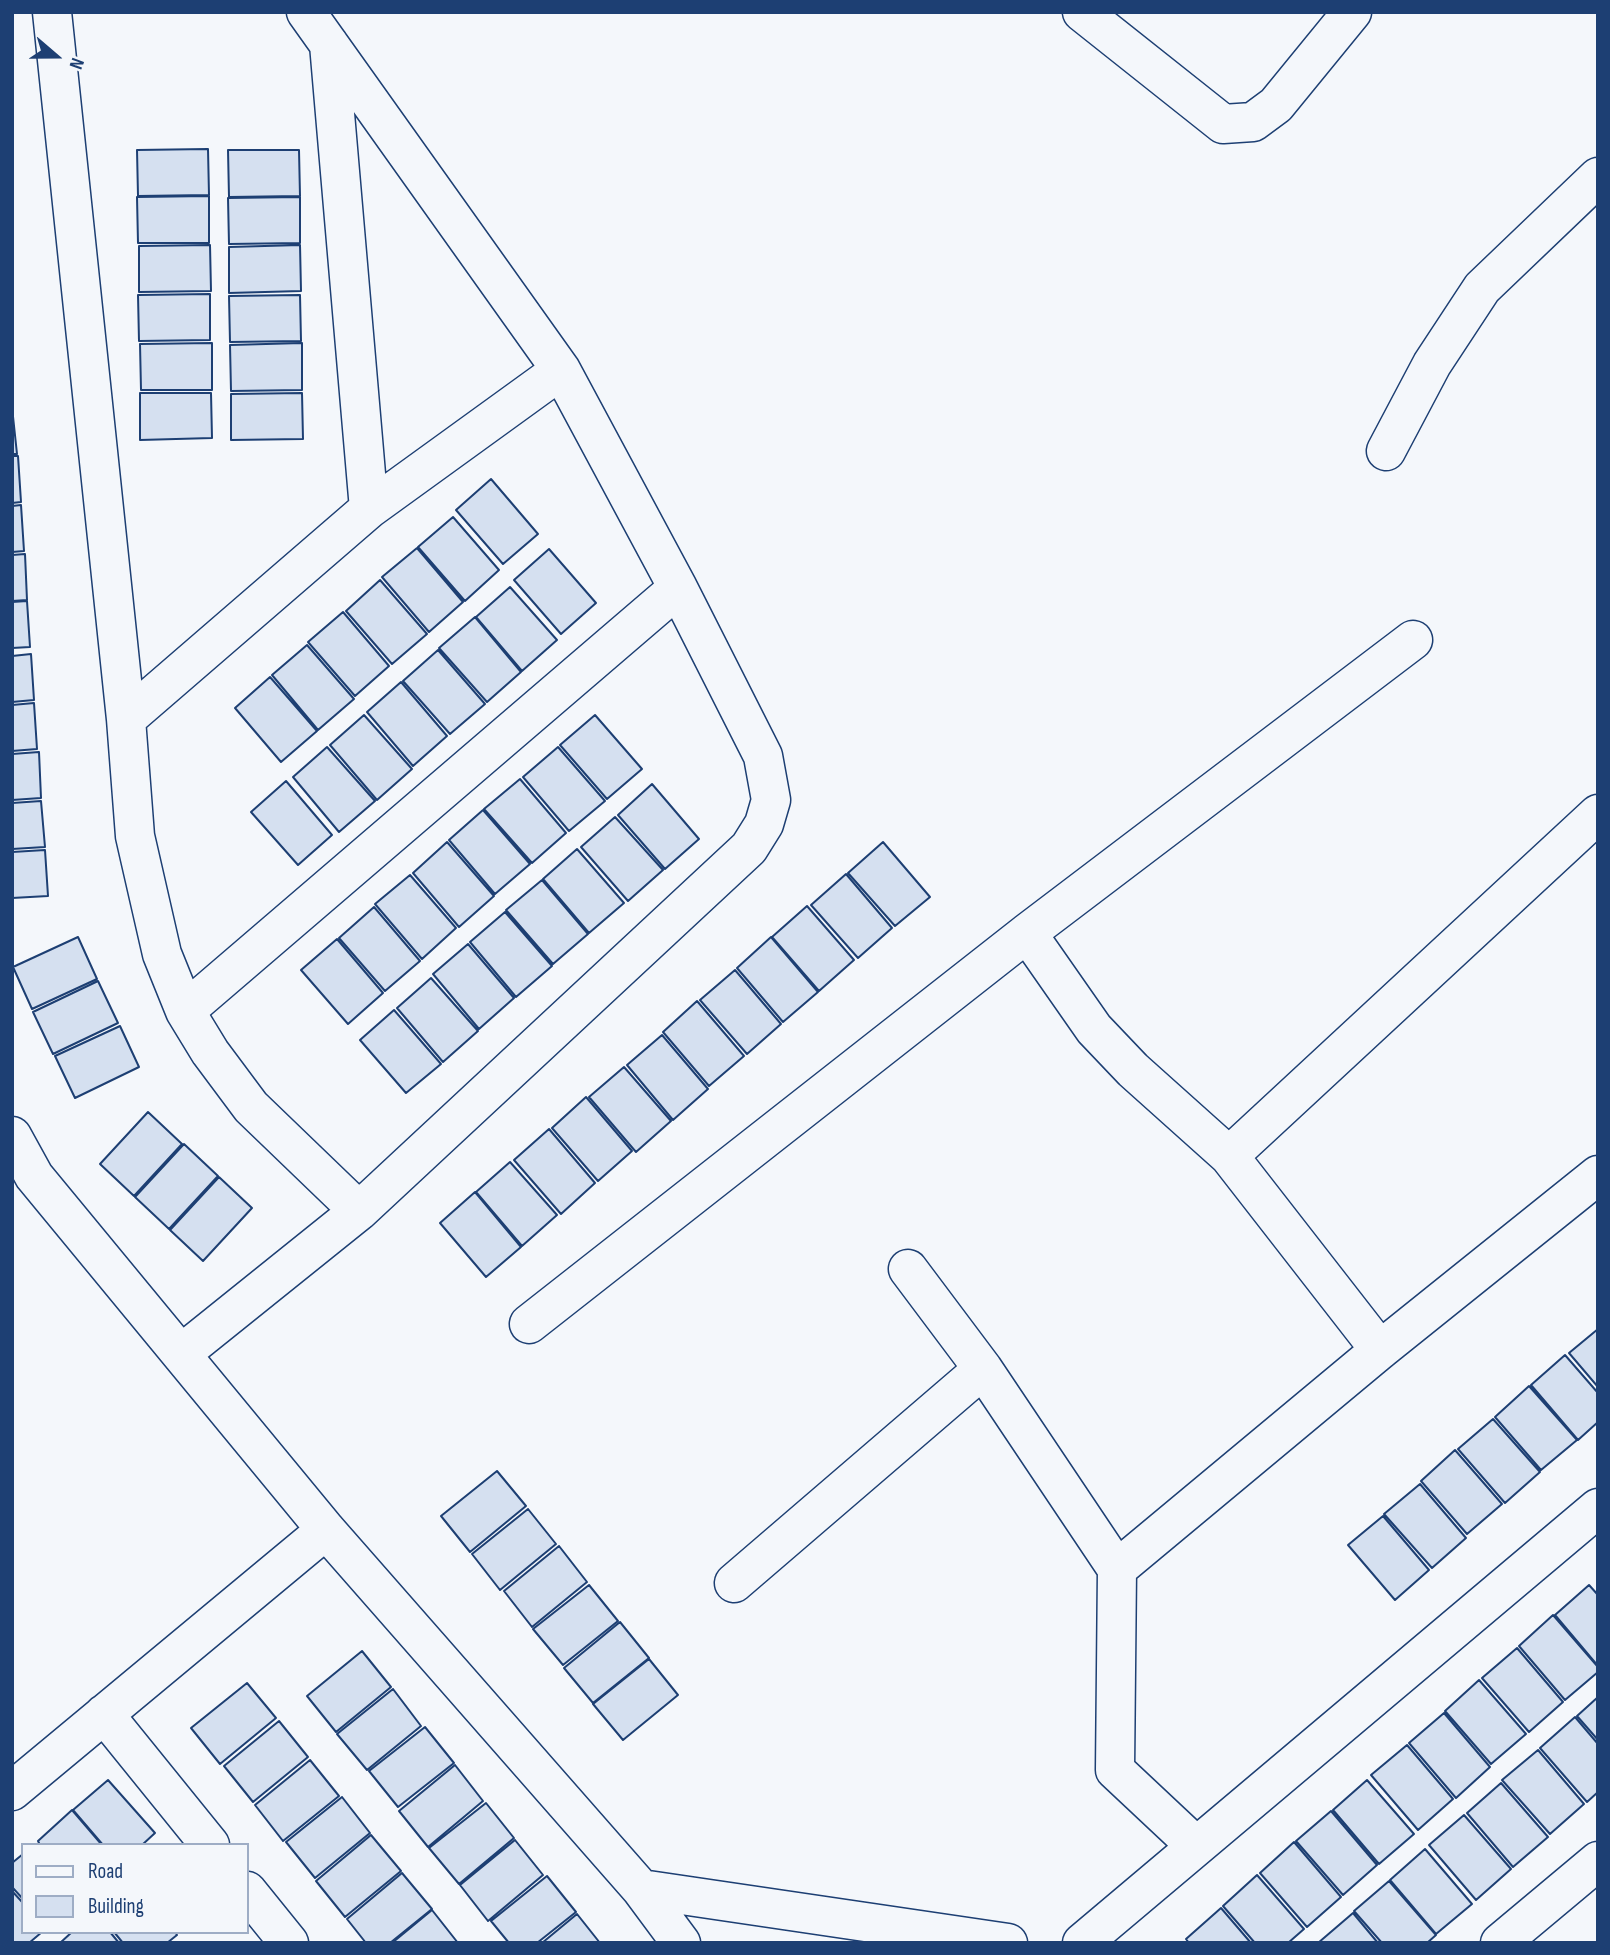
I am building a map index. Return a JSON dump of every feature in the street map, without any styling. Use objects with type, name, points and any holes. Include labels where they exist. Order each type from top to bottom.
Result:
[{"type":"street","points":[[52,12],[126,719],[135,836],[162,954],[185,1011],[210,1052],[251,1107],[359,1211]]},
{"type":"street","points":[[1082,12],[1223,124],[1252,122],[1276,105],[1352,12]]},
{"type":"street","points":[[318,27],[369,509]]},
{"type":"street","points":[[181,1354],[359,1211],[749,848],[764,824],[771,800],[763,756],[678,588],[561,370],[318,27]]},
{"type":"street","points":[[1386,451],[1432,364],[1482,288],[1598,177]]},
{"type":"street","points":[[126,719],[369,509],[561,370]]},
{"type":"street","points":[[185,1011],[678,588]]},
{"type":"street","points":[[529,1324],[1027,933],[1413,640]]},
{"type":"street","points":[[1229,1156],[1598,814]]},
{"type":"street","points":[[1027,933],[1094,1030],[1133,1070],[1229,1156],[1380,1350]]},
{"type":"street","points":[[12,1136],[34,1176],[326,1530],[640,1889],[681,1943]]},
{"type":"street","points":[[1117,1569],[1380,1350],[1598,1175]]},
{"type":"street","points":[[908,1269],[983,1369],[1117,1569],[1115,1770],[1196,1846]]},
{"type":"street","points":[[734,1583],[983,1369]]},
{"type":"street","points":[[1082,1943],[1598,1508]]},
{"type":"street","points":[[12,1791],[326,1530]]},
{"type":"street","points":[[104,1714],[208,1843]]},
{"type":"street","points":[[1500,1943],[1598,1861]]},
{"type":"street","points":[[640,1889],[1008,1943]]},
{"type":"street","points":[[248,1893],[271,1937]]},
{"type":"building","points":[[208,149],[209,195],[138,196],[137,150]]},
{"type":"building","points":[[228,150],[299,150],[300,196],[229,197]]},
{"type":"building","points":[[209,196],[209,243],[138,243],[137,197]]},
{"type":"building","points":[[300,197],[300,243],[229,244],[228,198]]},
{"type":"building","points":[[210,245],[211,291],[139,292],[139,246]]},
{"type":"building","points":[[300,245],[301,291],[229,293],[229,247]]},
{"type":"building","points":[[210,294],[210,340],[139,341],[138,295]]},
{"type":"building","points":[[300,295],[301,341],[230,342],[229,296]]},
{"type":"building","points":[[212,343],[212,390],[141,390],[140,344]]},
{"type":"building","points":[[302,343],[302,390],[231,391],[230,345]]},
{"type":"building","points":[[140,393],[211,393],[212,438],[140,440]]},
{"type":"building","points":[[302,393],[303,439],[231,440],[231,394]]},
{"type":"building","points":[[12,407],[17,454],[12,454]]},
{"type":"building","points":[[12,456],[18,456],[21,502],[12,503]]},
{"type":"building","points":[[491,479],[538,534],[503,564],[456,510]]},
{"type":"building","points":[[21,505],[24,551],[12,552],[12,506]]},
{"type":"building","points":[[453,517],[499,570],[465,601],[418,547]]},
{"type":"building","points":[[417,548],[463,602],[429,632],[382,577]]},
{"type":"building","points":[[549,549],[596,603],[561,634],[514,580]]},
{"type":"building","points":[[25,554],[27,600],[12,601],[12,555]]},
{"type":"building","points":[[380,580],[427,634],[392,664],[346,611]]},
{"type":"building","points":[[510,587],[557,640],[522,671],[476,617]]},
{"type":"building","points":[[27,601],[30,647],[12,648],[12,602]]},
{"type":"building","points":[[343,612],[389,666],[355,696],[308,642]]},
{"type":"building","points":[[475,617],[521,672],[487,702],[439,648]]},
{"type":"building","points":[[307,645],[354,699],[318,730],[272,675]]},
{"type":"building","points":[[438,650],[485,704],[450,734],[403,681]]},
{"type":"building","points":[[31,654],[34,700],[12,702],[12,656]]},
{"type":"building","points":[[270,677],[317,731],[281,762],[235,708]]},
{"type":"building","points":[[401,682],[447,736],[413,766],[367,712]]},
{"type":"building","points":[[34,703],[37,749],[12,751],[12,705]]},
{"type":"building","points":[[364,715],[412,769],[377,800],[330,745]]},
{"type":"building","points":[[595,715],[642,769],[607,799],[560,745]]},
{"type":"building","points":[[327,747],[375,801],[339,832],[293,777]]},
{"type":"building","points":[[558,747],[605,801],[569,831],[523,777]]},
{"type":"building","points":[[39,752],[41,798],[12,800],[12,754]]},
{"type":"building","points":[[520,779],[566,833],[532,863],[484,809]]},
{"type":"building","points":[[286,781],[332,835],[298,865],[251,812]]},
{"type":"building","points":[[652,784],[699,839],[665,869],[618,815]]},
{"type":"building","points":[[41,801],[45,847],[12,849],[12,803]]},
{"type":"building","points":[[483,810],[530,864],[495,894],[449,840]]},
{"type":"building","points":[[615,817],[663,870],[628,901],[581,847]]},
{"type":"building","points":[[447,842],[494,896],[459,927],[413,873]]},
{"type":"building","points":[[883,842],[930,897],[895,926],[848,873]]},
{"type":"building","points":[[577,849],[624,903],[589,933],[543,879]]},
{"type":"building","points":[[45,850],[48,896],[12,898],[12,852]]},
{"type":"building","points":[[846,874],[892,928],[858,958],[811,905]]},
{"type":"building","points":[[410,875],[456,928],[422,959],[375,904]]},
{"type":"building","points":[[542,880],[588,934],[553,964],[506,910]]},
{"type":"building","points":[[807,906],[854,960],[819,991],[772,937]]},
{"type":"building","points":[[374,907],[420,961],[385,991],[339,938]]},
{"type":"building","points":[[505,912],[552,966],[516,997],[470,942]]},
{"type":"building","points":[[78,937],[97,979],[32,1009],[13,967]]},
{"type":"building","points":[[771,937],[818,992],[783,1022],[737,968]]},
{"type":"building","points":[[337,939],[383,993],[348,1024],[301,970]]},
{"type":"building","points":[[468,944],[514,998],[479,1029],[433,974]]},
{"type":"building","points":[[735,970],[781,1024],[747,1054],[700,1000]]},
{"type":"building","points":[[431,978],[478,1031],[443,1062],[397,1008]]},
{"type":"building","points":[[98,981],[118,1023],[53,1054],[33,1012]]},
{"type":"building","points":[[697,1001],[744,1056],[709,1086],[663,1032]]},
{"type":"building","points":[[394,1010],[441,1064],[406,1093],[360,1040]]},
{"type":"building","points":[[120,1026],[139,1067],[75,1098],[55,1056]]},
{"type":"building","points":[[662,1035],[708,1089],[673,1120],[627,1065]]},
{"type":"building","points":[[624,1067],[671,1121],[636,1152],[589,1097]]},
{"type":"building","points":[[586,1097],[632,1151],[598,1181],[552,1128]]},
{"type":"building","points":[[148,1112],[182,1144],[134,1196],[100,1164]]},
{"type":"building","points":[[549,1129],[595,1183],[561,1214],[514,1160]]},
{"type":"building","points":[[184,1144],[218,1176],[169,1229],[135,1197]]},
{"type":"building","points":[[510,1162],[557,1215],[522,1246],[476,1192]]},
{"type":"building","points":[[219,1177],[252,1208],[203,1261],[170,1230]]},
{"type":"building","points":[[475,1192],[521,1247],[486,1277],[440,1223]]},
{"type":"building","points":[[1598,1329],[1598,1387],[1569,1353]]},
{"type":"building","points":[[1565,1355],[1598,1393],[1598,1422],[1578,1440],[1531,1385]]},
{"type":"building","points":[[1529,1386],[1577,1440],[1541,1470],[1495,1417]]},
{"type":"building","points":[[1493,1419],[1540,1472],[1505,1503],[1458,1449]]},
{"type":"building","points":[[1455,1450],[1502,1504],[1467,1534],[1421,1481]]},
{"type":"building","points":[[497,1471],[526,1506],[470,1552],[441,1516]]},
{"type":"building","points":[[1420,1484],[1466,1538],[1432,1568],[1384,1514]]},
{"type":"building","points":[[528,1509],[556,1544],[500,1590],[472,1554]]},
{"type":"building","points":[[1383,1516],[1429,1570],[1395,1600],[1348,1545]]},
{"type":"building","points":[[559,1546],[587,1582],[532,1627],[504,1591]]},
{"type":"building","points":[[589,1585],[618,1621],[563,1665],[533,1629]]},
{"type":"building","points":[[1589,1585],[1598,1595],[1598,1666],[1555,1615]]},
{"type":"building","points":[[1553,1615],[1598,1667],[1598,1672],[1565,1700],[1519,1646]]},
{"type":"building","points":[[620,1622],[649,1658],[593,1703],[564,1668]]},
{"type":"building","points":[[1517,1648],[1563,1702],[1529,1732],[1482,1678]]},
{"type":"building","points":[[362,1651],[391,1687],[336,1732],[307,1696]]},
{"type":"building","points":[[649,1659],[678,1695],[623,1740],[593,1704]]},
{"type":"building","points":[[1479,1680],[1526,1734],[1491,1764],[1445,1711]]},
{"type":"building","points":[[247,1683],[276,1718],[220,1764],[191,1728]]},
{"type":"building","points":[[393,1689],[421,1726],[367,1770],[337,1734]]},
{"type":"building","points":[[1598,1697],[1598,1740],[1577,1716]]},
{"type":"building","points":[[1444,1713],[1490,1767],[1456,1798],[1409,1743]]},
{"type":"building","points":[[1575,1717],[1598,1744],[1598,1792],[1587,1802],[1540,1748]]},
{"type":"building","points":[[279,1721],[308,1757],[253,1802],[224,1766]]},
{"type":"building","points":[[425,1727],[454,1763],[398,1807],[369,1771]]},
{"type":"building","points":[[1407,1745],[1453,1799],[1418,1830],[1371,1775]]},
{"type":"building","points":[[1538,1750],[1584,1804],[1550,1834],[1502,1780]]},
{"type":"building","points":[[310,1760],[339,1796],[283,1841],[255,1805]]},
{"type":"building","points":[[455,1765],[483,1801],[428,1847],[399,1811]]},
{"type":"building","points":[[108,1780],[155,1833],[144,1843],[101,1843],[73,1810]]},
{"type":"building","points":[[1367,1780],[1414,1834],[1379,1864],[1333,1810]]},
{"type":"building","points":[[1501,1783],[1548,1837],[1513,1867],[1467,1813]]},
{"type":"building","points":[[342,1797],[370,1833],[315,1878],[286,1842]]},
{"type":"building","points":[[486,1803],[514,1838],[459,1884],[429,1848]]},
{"type":"building","points":[[72,1810],[100,1843],[39,1843],[38,1841]]},
{"type":"building","points":[[1331,1811],[1377,1865],[1343,1895],[1296,1841]]},
{"type":"building","points":[[1464,1815],[1511,1869],[1476,1900],[1429,1845]]},
{"type":"building","points":[[371,1835],[401,1871],[345,1917],[316,1881]]},
{"type":"building","points":[[515,1840],[543,1875],[488,1921],[460,1885]]},
{"type":"building","points":[[1294,1842],[1341,1897],[1307,1927],[1260,1873]]},
{"type":"building","points":[[1425,1849],[1472,1904],[1436,1934],[1390,1880]]},
{"type":"building","points":[[21,1856],[21,1897],[12,1887],[12,1863]]},
{"type":"building","points":[[402,1873],[432,1909],[390,1943],[366,1943],[347,1919]]},
{"type":"building","points":[[1257,1875],[1304,1929],[1288,1943],[1255,1943],[1223,1906]]},
{"type":"building","points":[[547,1876],[576,1912],[537,1943],[509,1943],[491,1921]]},
{"type":"building","points":[[1389,1881],[1436,1935],[1427,1943],[1382,1943],[1354,1911]]},
{"type":"building","points":[[12,1891],[21,1901],[21,1934],[40,1934],[29,1943],[12,1943]]},
{"type":"building","points":[[1221,1908],[1251,1943],[1189,1943],[1186,1939]]},
{"type":"building","points":[[432,1910],[458,1943],[392,1943]]},
{"type":"building","points":[[1353,1913],[1378,1943],[1318,1943]]},
{"type":"building","points":[[577,1914],[600,1943],[542,1943]]},
{"type":"building","points":[[70,1934],[112,1934],[119,1943],[60,1943]]},
{"type":"building","points":[[116,1934],[177,1935],[167,1943],[123,1943]]}]
